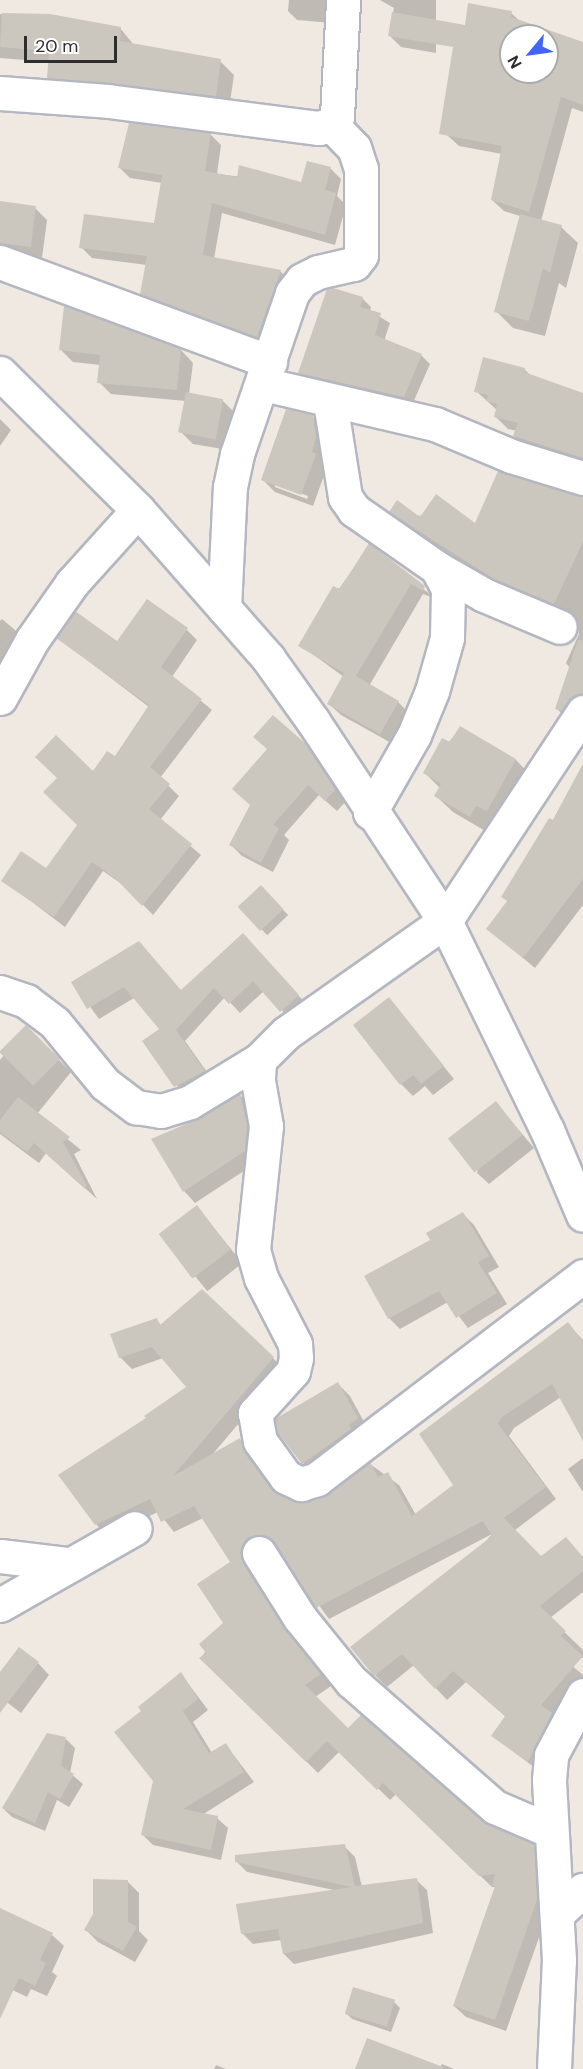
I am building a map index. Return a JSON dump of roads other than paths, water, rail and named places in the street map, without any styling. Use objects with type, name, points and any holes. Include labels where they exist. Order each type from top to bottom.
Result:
[{"type":"street","points":[[331,124],[340,101],[343,0]]},
{"type":"street","points":[[0,93],[108,101],[319,128],[331,124]]},
{"type":"street","points":[[224,608],[230,487],[237,454],[267,373],[292,293],[302,280],[318,272],[354,264],[361,255],[361,169],[354,148],[331,124]]},
{"type":"street","points":[[0,262],[267,373],[330,402],[435,424],[511,456],[583,478]]},
{"type":"street","points":[[0,373],[138,510],[268,658],[445,921],[547,1130],[583,1215]]},
{"type":"street","points":[[330,402],[345,497],[354,510],[438,568],[484,595],[560,627]]},
{"type":"street","points":[[0,698],[32,640],[72,583],[138,510]]},
{"type":"street","points":[[370,812],[414,735],[447,638],[447,589],[438,568]]},
{"type":"street","points":[[0,992],[26,1001],[55,1023],[105,1084],[136,1107],[161,1111],[190,1102],[259,1060],[296,1026],[445,921],[583,712]]},
{"type":"street","points":[[259,1060],[258,1081],[266,1126],[254,1250],[261,1278],[295,1344],[296,1358],[293,1371],[255,1413],[255,1426],[260,1441],[286,1477],[301,1484],[334,1468],[583,1276]]},
{"type":"street","points":[[0,1605],[67,1564],[135,1528]]},
{"type":"street","points":[[259,1552],[300,1618],[351,1681],[495,1807],[551,1831]]},
{"type":"street","points":[[0,1556],[67,1564]]},
{"type":"street","points":[[554,2069],[571,2004],[558,1914],[551,1831],[551,1755],[583,1695]]},
{"type":"street","points":[[558,1914],[583,1890]]}]
